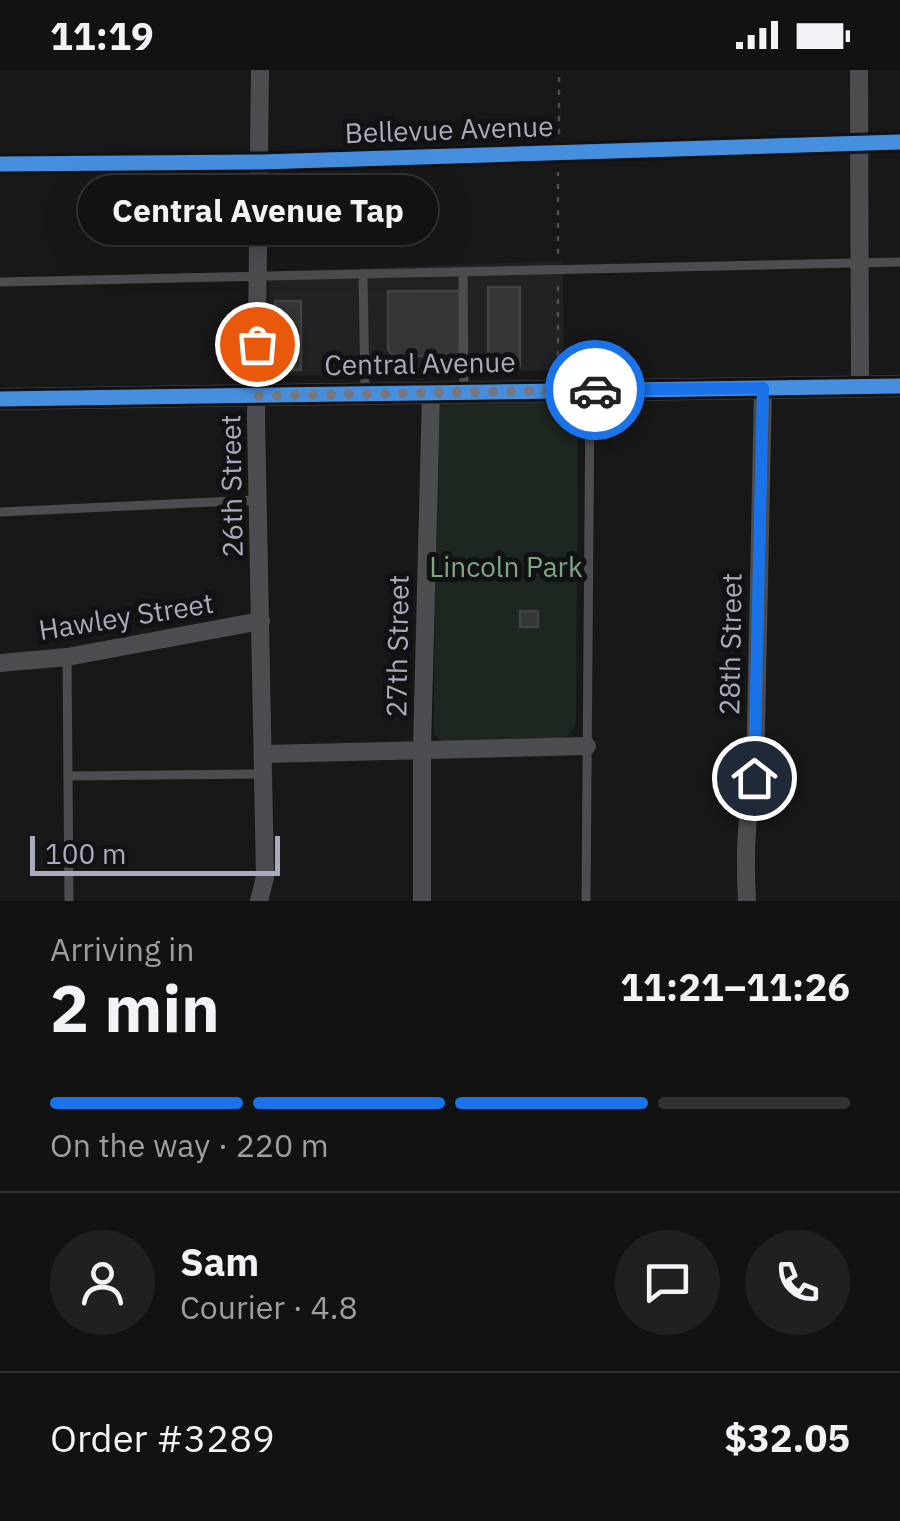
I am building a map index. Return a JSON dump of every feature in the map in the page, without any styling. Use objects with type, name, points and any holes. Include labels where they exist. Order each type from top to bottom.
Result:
[{"type":"street","name":"26th Street","points":[[259,901],[265,876],[257,396],[260,70]]},
{"type":"street","points":[[858,70],[860,386]]},
{"type":"street","name":"Bellevue Avenue","points":[[0,164],[261,162],[900,142]]},
{"type":"street","name":"Central Avenue","points":[[0,400],[900,386]]},
{"type":"street","name":"28th Street","points":[[747,901],[744,854],[754,778],[763,388]]},
{"type":"street","name":"27th Street","points":[[422,901],[431,393]]},
{"type":"street","name":"Hawley Street","points":[[0,664],[67,657],[261,622]]},
{"type":"street","points":[[265,754],[587,746]]},
{"type":"lane","points":[[0,282],[900,262]]},
{"type":"lane","points":[[463,272],[464,392]]},
{"type":"lane","points":[[363,274],[364,394]]},
{"type":"lane","points":[[586,901],[590,390]]},
{"type":"lane","points":[[0,512],[259,500]]},
{"type":"lane","points":[[67,657],[69,901]]},
{"type":"lane","points":[[68,776],[265,774]]},
{"type":"path","points":[[558,391],[559,70]]},
{"type":"shaded area","points":[[563,261],[564,370],[266,376],[269,272]]},
{"type":"green space","name":"Lincoln Park","points":[[576,396],[573,731],[563,739],[443,743],[434,734],[436,410],[447,398]]},
{"type":"building","points":[[488,287],[520,287],[520,366],[488,366]]},
{"type":"building","points":[[388,291],[460,291],[459,356],[393,356],[388,350]]},
{"type":"building","points":[[275,301],[301,301],[301,370],[276,370]]},
{"type":"building","points":[[520,611],[538,611],[538,627],[520,627]]},
{"type":"cycle path","points":[[0,164],[261,162],[900,142]]},
{"type":"cycle path","points":[[0,399],[900,386]]},
{"type":"way so far","points":[[257,344],[257,396],[595,390]]},
{"type":"place","name":"Central Avenue Tap","points":[[257,344]]},
{"type":"route","points":[[595,390],[763,388],[754,778]]}]
